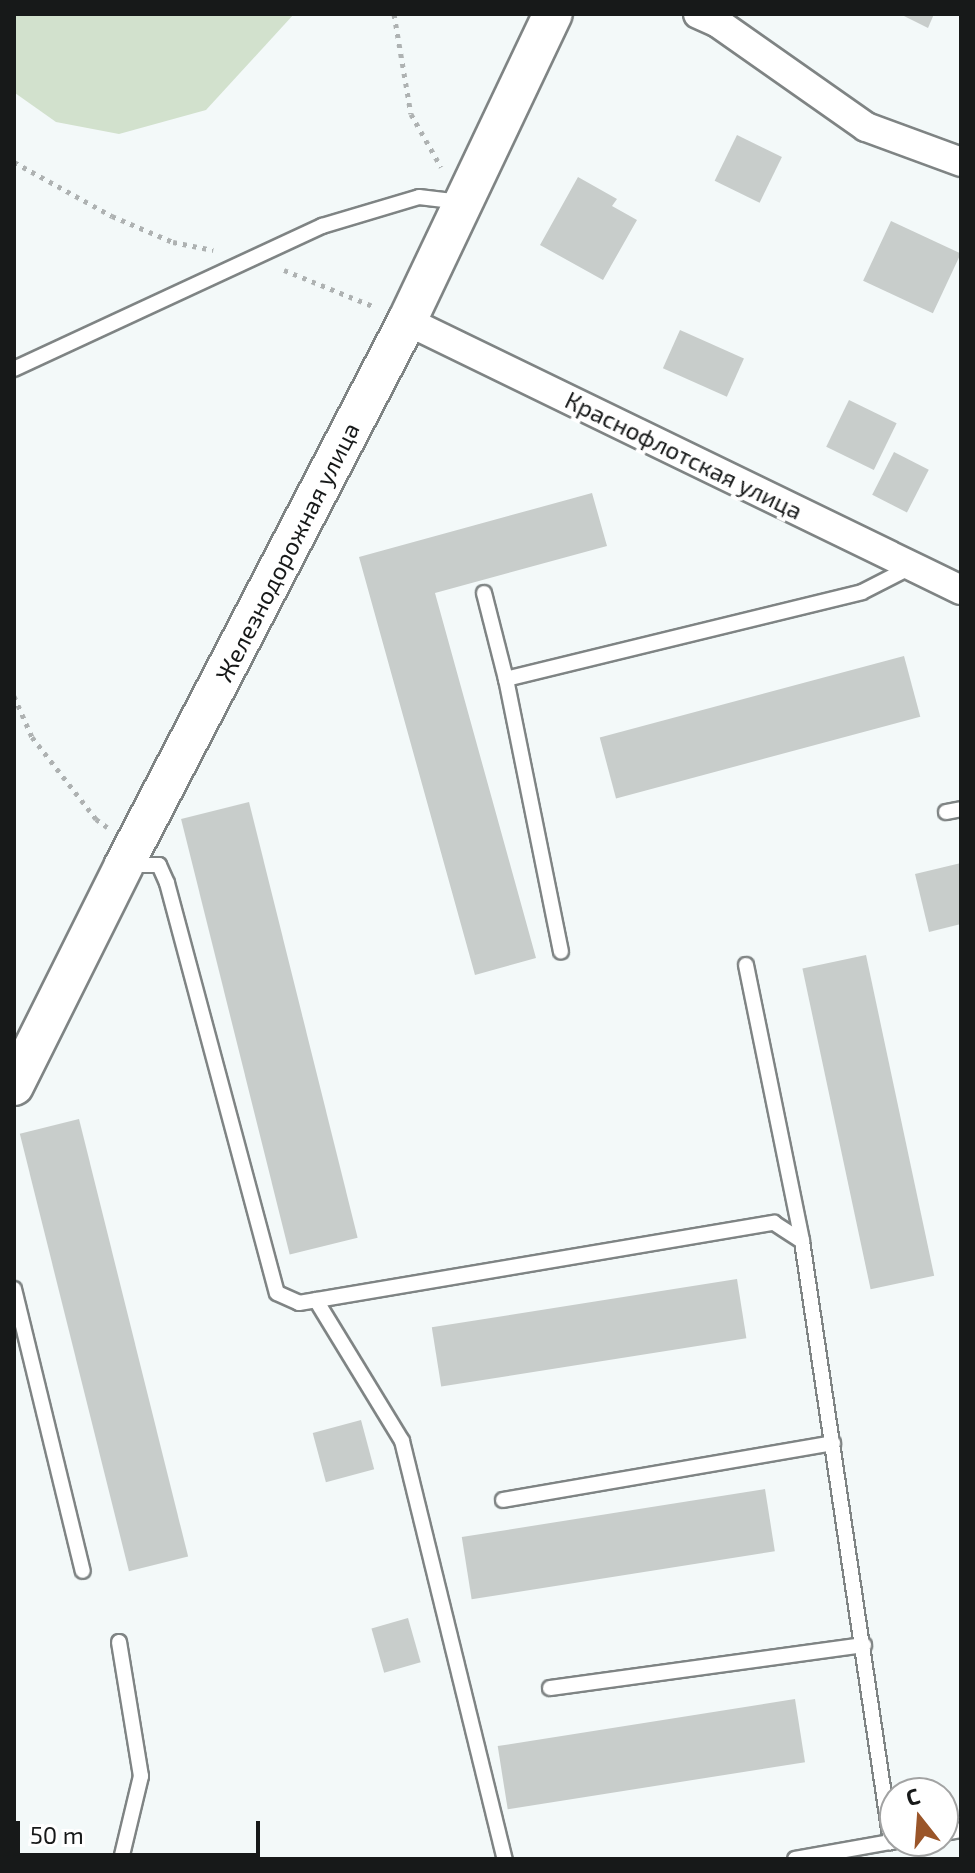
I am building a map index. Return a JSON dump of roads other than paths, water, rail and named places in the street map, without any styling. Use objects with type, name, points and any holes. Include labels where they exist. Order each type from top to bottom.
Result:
[{"type":"street","name":"Железнодорожная улица","points":[[14,1086],[129,856],[407,321],[553,14]]},
{"type":"street","points":[[698,14],[718,23],[866,127],[961,162]]},
{"type":"street","name":"Краснофлотская улица","points":[[407,321],[961,590]]},
{"type":"lane","points":[[14,369],[322,226],[419,197],[462,202]]},
{"type":"lane","points":[[506,679],[862,592],[912,566]]},
{"type":"lane","points":[[484,593],[506,679],[561,952]]},
{"type":"lane","points":[[129,856],[159,865],[167,883],[277,1293],[299,1303],[774,1223],[802,1241]]},
{"type":"lane","points":[[746,965],[802,1241],[884,1777]]},
{"type":"lane","points":[[14,1289],[83,1571]]},
{"type":"lane","points":[[316,1300],[402,1441],[505,1859]]},
{"type":"lane","points":[[503,1500],[833,1443]]},
{"type":"lane","points":[[119,1642],[141,1776],[121,1859]]},
{"type":"lane","points":[[550,1688],[864,1645]]},
{"type":"lane","points":[[795,1859],[879,1844]]}]
